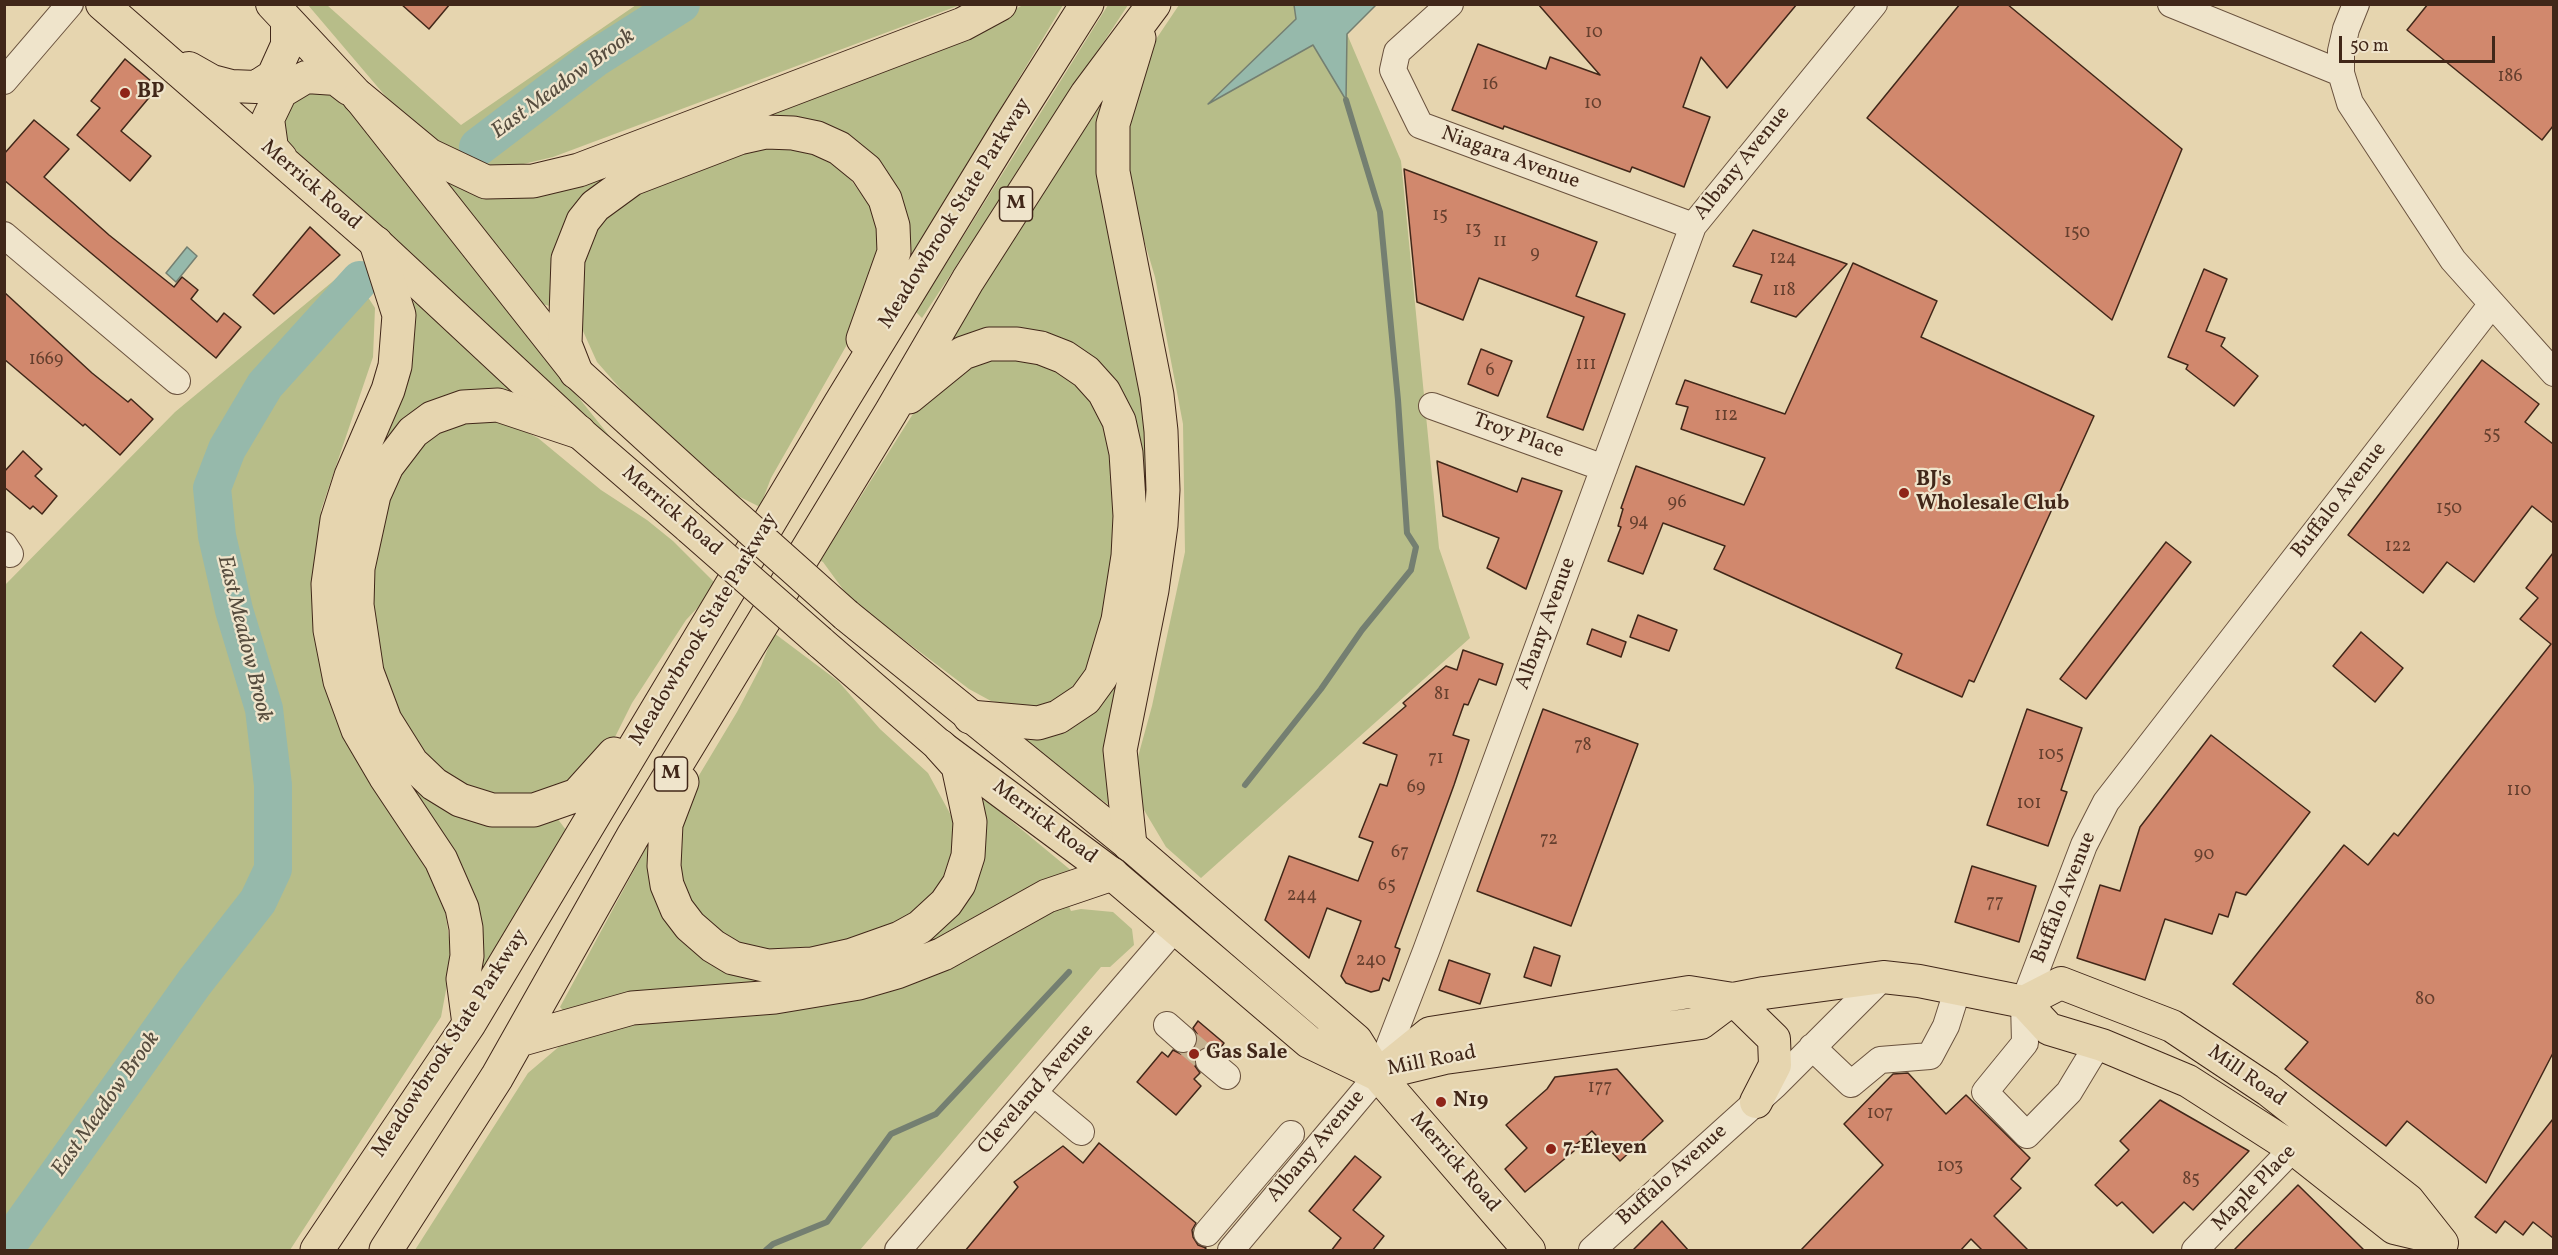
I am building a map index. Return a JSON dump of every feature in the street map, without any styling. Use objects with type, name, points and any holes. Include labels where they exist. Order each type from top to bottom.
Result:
[{"type":"highway","points":[[359,97],[429,155],[486,182],[533,181],[579,170],[963,24],[1000,4]]},
{"type":"highway","name":"Meadowbrook State Parkway","points":[[317,1251],[468,1024],[840,404],[1087,4]]},
{"type":"highway","points":[[1130,846],[1120,750],[1152,590],[1161,525],[1163,490],[1161,431],[1156,395],[1113,172],[1113,124],[1150,10]]},
{"type":"highway","name":"M","points":[[386,1251],[519,1040],[633,836],[891,412],[974,270],[1087,94],[1150,10]]},
{"type":"highway","points":[[576,372],[565,344],[568,259],[583,221],[595,206],[632,179],[739,138],[766,132],[793,133],[817,138],[839,148],[866,170],[885,200],[893,226],[894,252],[840,404]]},
{"type":"highway","points":[[376,243],[399,315],[395,366],[351,476],[337,520],[328,584],[330,630],[340,681],[358,730],[385,776],[441,860],[462,908],[466,928],[463,979],[468,1024]]},
{"type":"highway","points":[[891,412],[963,353],[989,344],[1017,344],[1041,348],[1056,354],[1086,372],[1104,392],[1119,421],[1126,453],[1130,516],[1128,556],[1118,620],[1101,677],[1085,699],[1058,717],[1038,723],[970,717]]},
{"type":"highway","points":[[579,432],[498,405],[463,407],[432,418],[413,432],[387,466],[374,495],[358,568],[357,605],[367,672],[385,720],[412,763],[434,784],[460,800],[492,810],[534,810],[577,795],[672,687]]},
{"type":"highway","points":[[711,708],[666,824],[664,866],[667,885],[677,909],[690,926],[713,946],[733,958],[768,966],[812,964],[852,955],[900,938],[920,927],[946,903],[959,884],[968,856],[970,822],[958,766],[940,746]]},
{"type":"highway","points":[[519,1040],[632,1008],[775,997],[859,983],[897,972],[943,954],[1047,896],[1112,874]]},
{"type":"main road","name":"Merrick Road","points":[[111,12],[213,90],[292,170],[376,243],[579,432],[940,746],[1112,874],[1309,1042],[1378,1075]]},
{"type":"main road","name":"Merrick Road","points":[[280,12],[359,97],[576,372],[846,615],[1130,846],[1356,1040],[1378,1075],[1529,1251]]},
{"type":"main road","points":[[213,90],[256,87],[273,76],[287,45],[280,12]]},
{"type":"main road","points":[[292,170],[272,148],[268,119],[281,93],[306,77],[336,79],[359,97]]},
{"type":"main road","name":"Mill Road","points":[[1378,1075],[1445,1058],[1701,1023],[1733,999],[1883,977],[1958,988],[2024,1002],[2049,1029],[2098,1044],[2188,1081],[2304,1137]]},
{"type":"main road","name":"Mill Road","points":[[2024,1002],[2061,983],[2172,1026],[2268,1090],[2304,1137],[2394,1228],[2444,1244]]},
{"type":"main road","points":[[1733,999],[1774,1039],[1775,1065],[1756,1102]]},
{"type":"street","points":[[4,81],[69,4]]},
{"type":"street","name":"Niagara Avenue","points":[[1450,4],[1397,52],[1393,70],[1420,125],[1693,226]]},
{"type":"street","name":"Albany Avenue","points":[[1231,1251],[1378,1075],[1423,959],[1693,226],[1874,4]]},
{"type":"street","points":[[2171,4],[2341,73]]},
{"type":"street","points":[[2356,4],[2346,29],[2341,51],[2341,73],[2350,103],[2453,260],[2553,374]]},
{"type":"street","points":[[4,234],[177,381]]},
{"type":"street","name":"Buffalo Avenue","points":[[2024,1002],[2084,844],[2106,802],[2492,304]]},
{"type":"street","name":"Troy Place","points":[[1432,406],[1604,468]]},
{"type":"street","name":"Cleveland Avenue","points":[[898,1251],[1175,928]]},
{"type":"street","name":"Buffalo Avenue","points":[[1592,1251],[1756,1102],[1883,977]]},
{"type":"street","points":[[1812,1047],[1851,1084],[1880,1060],[1930,1056],[1946,1026],[1958,988]]},
{"type":"street","points":[[2024,1002],[2025,1043],[1985,1092],[2027,1135],[2069,1092],[2098,1044]]},
{"type":"street","points":[[1034,1093],[1081,1132]]},
{"type":"street","points":[[1207,1233],[1291,1134]]},
{"type":"street","name":"Maple Place","points":[[2195,1251],[2304,1137]]},
{"type":"green space","points":[[308,5],[327,5],[461,125],[636,5],[960,5],[553,157],[490,172],[449,156],[410,125]]},
{"type":"green space","points":[[1023,5],[1063,5],[897,281],[903,219],[802,125],[630,173],[553,307],[539,303],[425,160],[516,192],[950,42]]},
{"type":"green space","points":[[1108,5],[1128,5],[922,318],[916,312]]},
{"type":"green space","points":[[1179,5],[1294,5],[1297,19],[1210,102],[1313,45],[1346,99],[1347,34],[1401,161],[1439,548],[1470,638],[1201,878],[1166,847],[1141,805],[1136,764],[1152,706],[1185,552],[1183,424],[1155,277],[1127,183],[1125,112],[1140,63]]},
{"type":"green space","points":[[322,88],[342,102],[615,443],[287,146],[281,105]]},
{"type":"green space","points":[[1101,105],[1107,110],[1151,470],[1109,805],[1019,744],[1021,734],[1093,704],[1138,477],[1092,366],[958,345],[952,340],[1000,257]]},
{"type":"green space","points":[[763,146],[810,153],[842,168],[868,203],[881,233],[884,253],[861,320],[771,478],[760,507],[712,483],[668,443],[597,362],[573,309],[572,269],[596,222],[621,197]]},
{"type":"green space","points":[[349,268],[375,308],[373,357],[321,510],[315,605],[442,890],[452,958],[441,1017],[290,1250],[5,1250],[5,585],[175,412]]},
{"type":"green space","points":[[407,298],[422,307],[533,409],[505,401],[466,399],[432,408],[404,429],[377,464],[354,518],[345,589],[347,635],[361,692],[384,741],[418,787],[460,812],[508,823],[557,818],[566,830],[478,983],[471,978],[474,938],[466,892],[451,862],[374,745],[352,699],[339,640],[336,589],[345,518],[385,418],[403,360]]},
{"type":"green space","points":[[1028,353],[1070,373],[1098,404],[1115,451],[1111,580],[1098,656],[1056,710],[1027,709],[991,701],[969,689],[850,599],[823,562],[812,556],[839,531],[923,398],[981,357]]},
{"type":"green space","points":[[496,417],[538,438],[601,490],[647,520],[673,541],[718,586],[686,620],[632,703],[605,757],[540,800],[474,800],[421,763],[369,647],[378,512],[416,442],[455,421]]},
{"type":"green space","points":[[774,633],[838,681],[880,729],[928,773],[953,819],[960,844],[941,896],[899,929],[766,959],[716,942],[670,866],[692,787],[737,712],[761,666]]},
{"type":"green space","points":[[984,800],[1073,872],[893,963],[569,1017],[560,1007],[659,824],[654,877],[749,976],[932,930],[977,803]]},
{"type":"green space","points":[[1067,902],[1071,911],[1081,909],[1113,912],[1132,929],[1134,945],[1110,967],[1101,967],[860,1250],[415,1250],[528,1073],[568,1039],[618,1023],[767,1010]]},
{"type":"shaded area","points":[[1294,5],[1376,5],[1347,34],[1346,100],[1313,45],[1208,104],[1296,19]]},
{"type":"shaded area","points":[[187,247],[197,256],[176,282],[166,273]]},
{"type":"building","points":[[401,4],[450,4],[429,29]]},
{"type":"building","points":[[1538,4],[1797,4],[1727,88],[1701,57],[1683,107],[1710,117],[1684,187],[1632,167],[1630,172],[1504,126],[1503,129],[1452,110],[1478,44],[1546,69],[1550,57],[1600,75]]},
{"type":"building","points":[[1960,4],[2007,4],[2182,149],[2112,320],[1867,118]]},
{"type":"building","points":[[2428,4],[2553,4],[2553,126],[2542,140],[2407,30]]},
{"type":"building","points":[[125,59],[158,87],[121,131],[151,156],[130,181],[77,135],[100,108],[91,101]]},
{"type":"building","points":[[34,120],[69,149],[44,177],[109,235],[174,287],[182,277],[198,290],[191,299],[217,322],[224,313],[241,327],[216,358],[4,180],[4,154]]},
{"type":"building","points":[[1404,169],[1597,242],[1576,296],[1625,314],[1583,430],[1547,417],[1584,317],[1479,278],[1463,320],[1417,302]]},
{"type":"building","points":[[310,227],[340,255],[274,314],[253,295]]},
{"type":"building","points":[[1753,230],[1847,264],[1796,317],[1751,302],[1762,275],[1733,266]]},
{"type":"building","name":"BJ's Wholesale Club","points":[[1853,263],[1937,301],[1921,337],[2094,416],[1974,682],[1969,680],[1962,697],[1896,668],[1902,654],[1714,569],[1725,546],[1663,523],[1643,574],[1608,561],[1621,527],[1618,526],[1623,509],[1621,508],[1636,466],[1744,505],[1765,458],[1681,429],[1688,407],[1676,404],[1685,380],[1785,414]]},
{"type":"building","points":[[2204,269],[2227,279],[2206,331],[2225,338],[2221,346],[2258,376],[2234,406],[2186,369],[2188,365],[2168,357]]},
{"type":"building","points":[[4,292],[92,373],[128,402],[131,399],[153,419],[120,455],[4,359]]},
{"type":"building","points":[[1481,349],[1512,361],[1498,396],[1468,384]]},
{"type":"building","points":[[2482,360],[2539,404],[2525,422],[2553,444],[2553,523],[2532,506],[2474,582],[2447,562],[2423,593],[2348,535]]},
{"type":"building","points":[[23,451],[42,469],[35,476],[57,496],[42,514],[33,506],[30,509],[4,487],[4,472]]},
{"type":"building","points":[[1437,461],[1517,492],[1522,478],[1562,491],[1526,589],[1487,568],[1499,538],[1443,516]]},
{"type":"building","points":[[2166,542],[2191,562],[2086,699],[2060,679]]},
{"type":"building","points":[[2553,553],[2553,1053],[2486,1183],[2407,1121],[2386,1146],[2285,1069],[2308,1042],[2233,984],[2344,845],[2368,865],[2394,833],[2398,836],[2551,644],[2520,619],[2538,598],[2526,588]]},
{"type":"building","points":[[1638,615],[1677,630],[1669,651],[1630,637]]},
{"type":"building","points":[[1592,629],[1626,642],[1621,657],[1587,644]]},
{"type":"building","points":[[2361,632],[2403,668],[2375,702],[2333,666]]},
{"type":"building","points":[[1463,650],[1503,664],[1496,685],[1479,679],[1468,705],[1464,704],[1453,735],[1469,740],[1395,947],[1400,949],[1389,981],[1383,978],[1379,990],[1371,992],[1346,983],[1341,976],[1361,921],[1327,908],[1309,958],[1265,920],[1289,856],[1358,881],[1373,842],[1359,837],[1380,784],[1387,786],[1397,755],[1363,743],[1406,706],[1403,703],[1446,666],[1457,670]]},
{"type":"building","points":[[1543,709],[1638,744],[1571,926],[1477,891]]},
{"type":"building","points":[[2027,709],[2082,728],[2061,790],[2067,792],[2048,846],[1987,825]]},
{"type":"building","points":[[2211,735],[2310,812],[2246,895],[2236,892],[2228,917],[2219,914],[2212,934],[2165,919],[2145,980],[2077,958],[2100,885],[2120,891],[2140,827]]},
{"type":"building","points":[[1972,866],[2036,886],[2019,942],[1955,922]]},
{"type":"building","points":[[1534,947],[1560,956],[1551,986],[1524,977]]},
{"type":"building","points":[[1449,960],[1490,974],[1480,1004],[1439,990]]},
{"type":"building","points":[[1198,1021],[1224,1043],[1219,1050],[1212,1046],[1204,1047],[1197,1052],[1195,1066],[1200,1073],[1194,1079],[1201,1086],[1176,1115],[1137,1082],[1162,1052],[1168,1057],[1173,1050],[1181,1054],[1194,1049],[1198,1041],[1193,1028]]},
{"type":"building","points":[[1617,1069],[1663,1121],[1620,1161],[1592,1131],[1574,1146],[1574,1151],[1525,1192],[1505,1169],[1527,1148],[1506,1125],[1547,1089],[1555,1077]]},
{"type":"building","points":[[1908,1073],[1946,1114],[1966,1095],[2030,1158],[2011,1179],[2021,1188],[1994,1216],[2029,1251],[1983,1251],[1971,1239],[1960,1251],[1800,1251],[1883,1165],[1844,1124],[1893,1074]]},
{"type":"building","points":[[2160,1100],[2249,1151],[2193,1210],[2184,1202],[2153,1233],[2122,1202],[2117,1206],[2095,1185],[2129,1150],[2120,1141]]},
{"type":"building","points":[[2553,1119],[2553,1238],[2533,1222],[2523,1235],[2505,1221],[2496,1233],[2475,1217]]},
{"type":"building","points":[[1099,1143],[1196,1223],[1192,1230],[1193,1237],[1198,1245],[1206,1248],[1204,1251],[965,1251],[1018,1187],[1014,1182],[1063,1146],[1083,1163]]},
{"type":"building","points":[[1355,1156],[1381,1177],[1353,1210],[1384,1236],[1372,1251],[1331,1251],[1341,1238],[1309,1211]]},
{"type":"building","points":[[2298,1185],[2365,1251],[2233,1251]]},
{"type":"building","points":[[1662,1221],[1689,1251],[1632,1251]]},
{"type":"waterway","name":"East Meadow Brook","points":[[478,147],[594,59],[681,4]]},
{"type":"waterway","points":[[1245,785],[1321,689],[1362,630],[1411,570],[1416,547],[1407,533],[1398,400],[1380,212],[1346,100]]},
{"type":"waterway","name":"East Meadow Brook","points":[[4,1250],[194,983],[258,901],[273,869],[273,785],[264,709],[234,610],[217,536],[212,488],[227,449],[265,385],[360,280]]},
{"type":"waterway","points":[[766,1250],[773,1244],[827,1222],[891,1134],[936,1114],[1069,972]]},
{"type":"tunnel","points":[[1183,1039],[1209,1061]]},
{"type":"place","name":"BP","points":[[125,93]]},
{"type":"place","name":"BJ's Wholesale Club","points":[[1904,493]]},
{"type":"place","name":"Gas Sale","points":[[1194,1054]]},
{"type":"place","name":"N19","points":[[1441,1102]]},
{"type":"place","name":"7-Eleven","points":[[1551,1149]]}]
